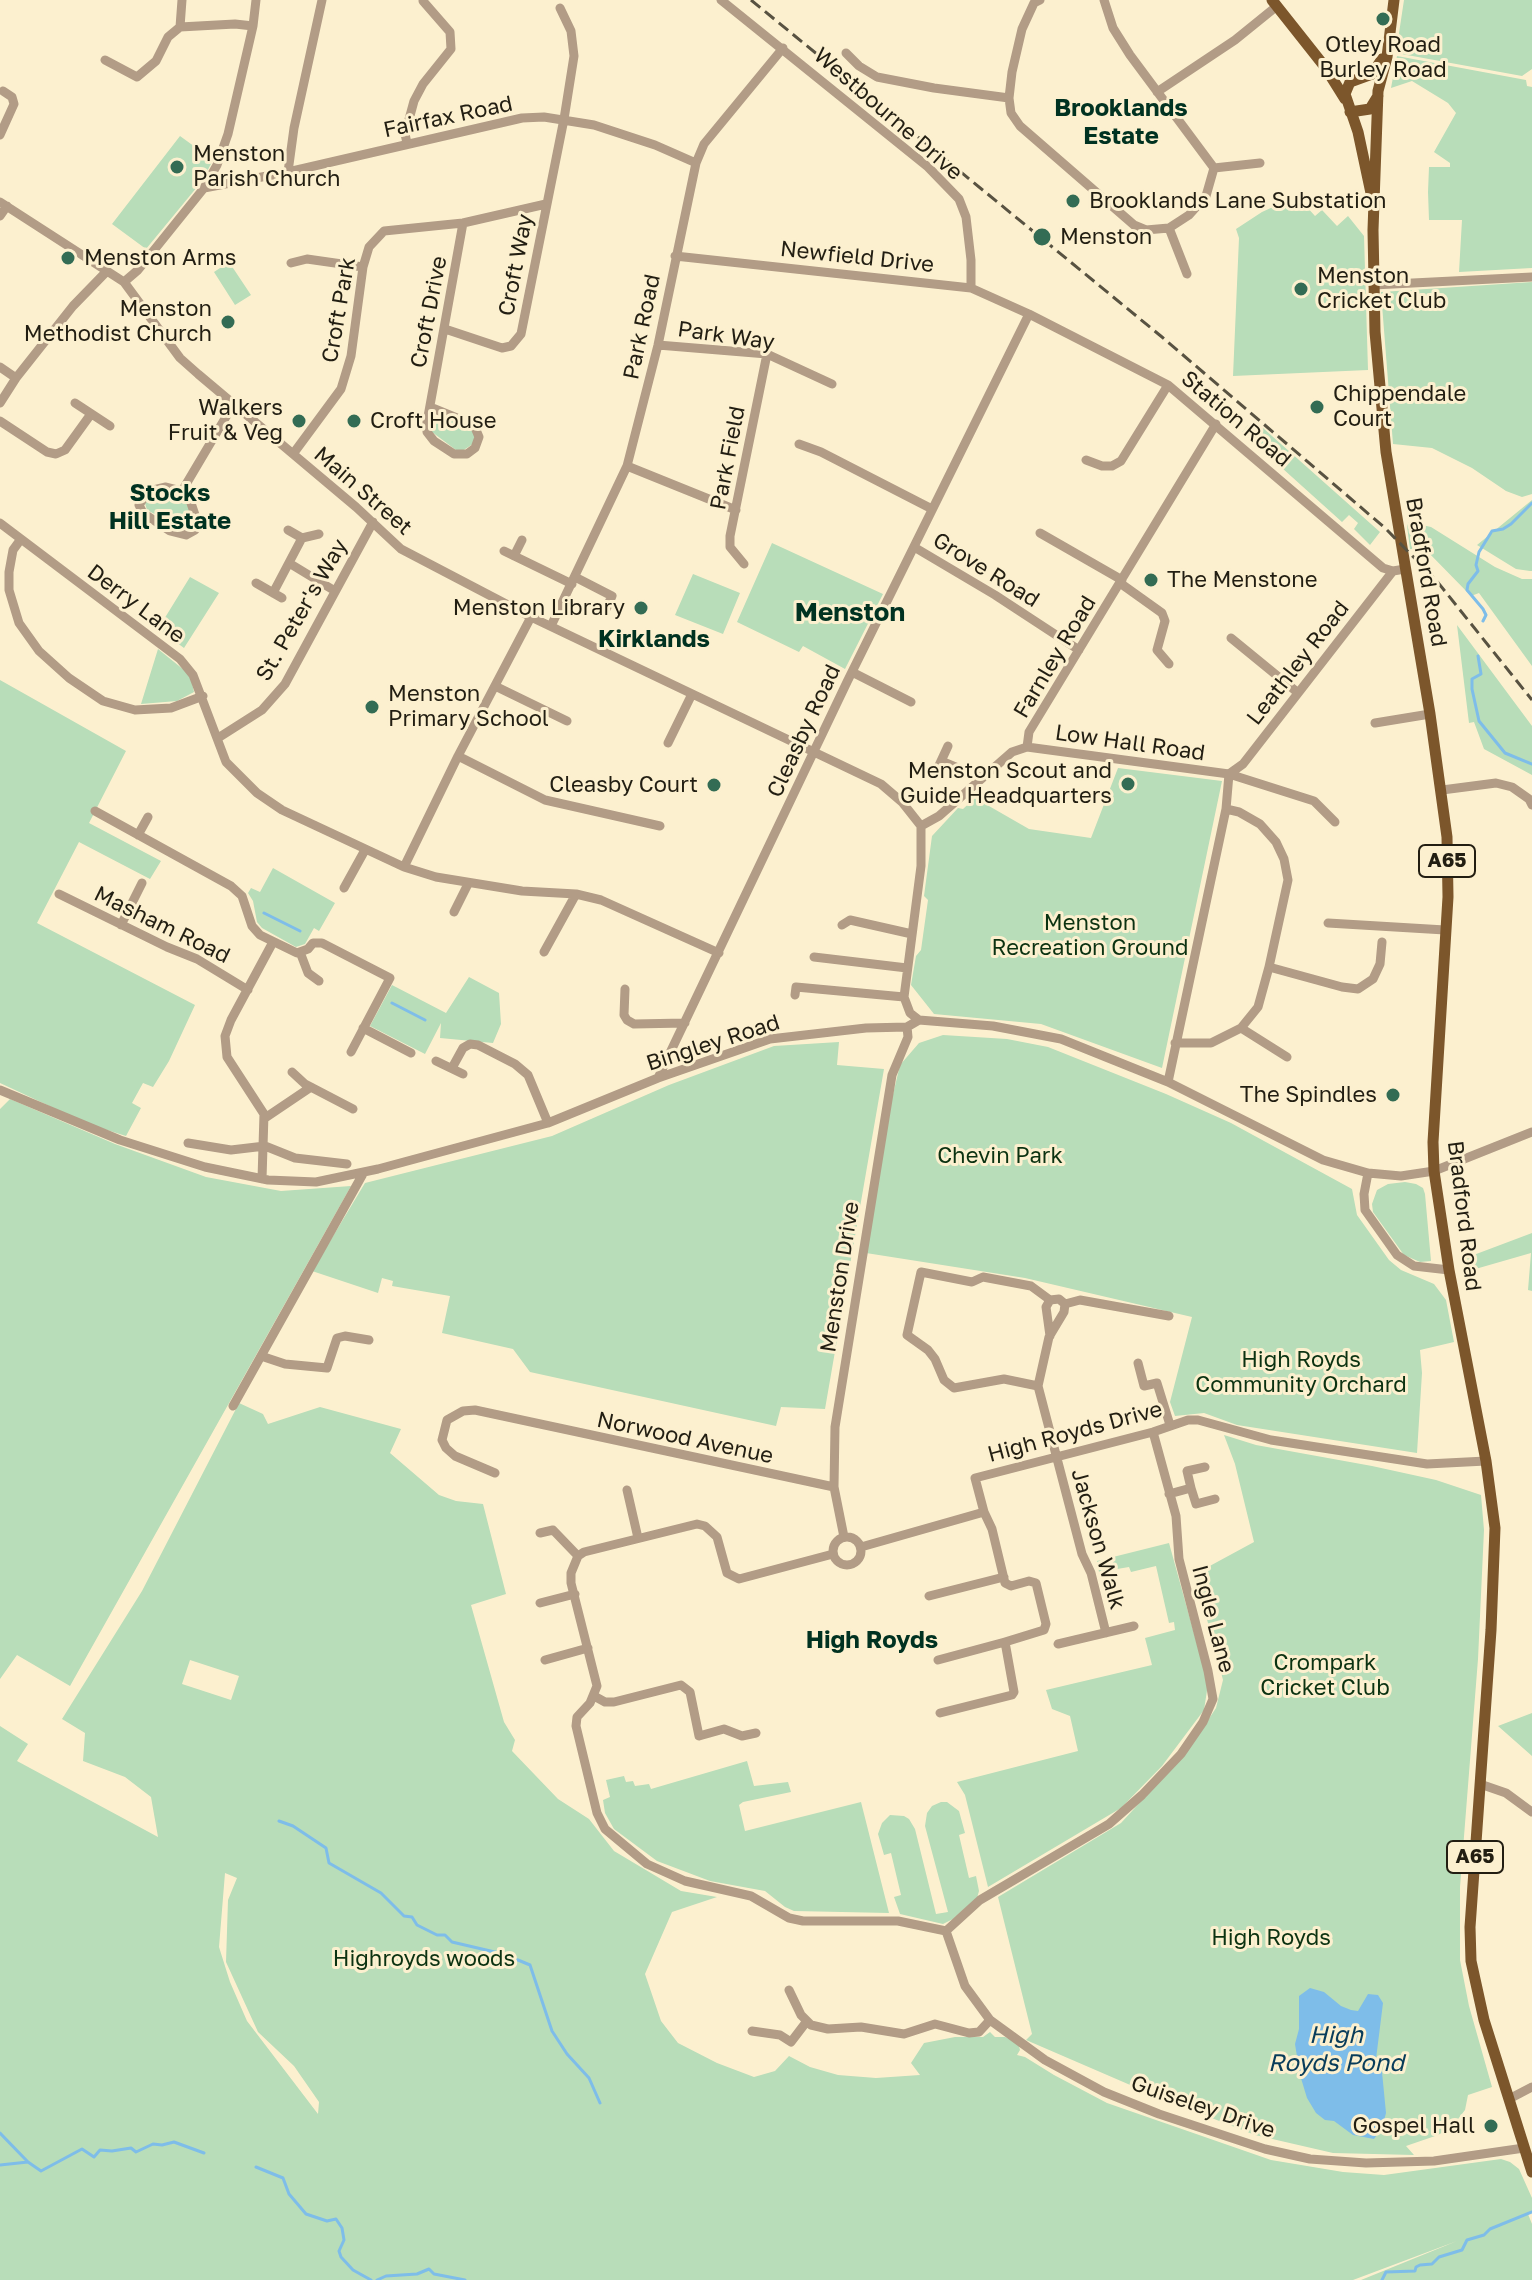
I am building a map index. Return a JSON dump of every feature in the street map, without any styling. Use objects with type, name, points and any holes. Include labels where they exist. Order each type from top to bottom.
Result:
[{"type":"main road","points":[[1378,93],[1370,109],[1348,106],[1346,89],[1377,68],[1388,42],[1394,0]]},
{"type":"main road","name":"A65","points":[[1274,3],[1325,67],[1348,106]]},
{"type":"main road","name":"Bradford Road","points":[[1388,42],[1378,93],[1374,210],[1373,285],[1381,410],[1401,566],[1430,714],[1447,837],[1434,1171],[1449,1270],[1486,1461],[1495,1528],[1470,1927],[1471,1961],[1484,2020],[1532,2172]]},
{"type":"main road","name":"A65","points":[[1325,67],[1340,76],[1374,82],[1378,93]]},
{"type":"main road","name":"Bradford Road","points":[[1348,106],[1364,155],[1374,210]]},
{"type":"street","points":[[180,27],[182,0]]},
{"type":"street","points":[[124,282],[138,270],[204,188],[217,165],[228,134],[256,0]]},
{"type":"street","points":[[288,172],[294,128],[322,0]]},
{"type":"street","name":"Westbourne Drive","points":[[721,0],[928,167],[959,199],[966,217],[971,288]]},
{"type":"street","points":[[1040,0],[1034,3],[1022,29],[1009,98],[1011,113],[1020,126],[1134,225],[1146,230],[1169,228],[1189,215],[1206,196],[1214,168]]},
{"type":"street","points":[[1104,0],[1113,28],[1214,168]]},
{"type":"street","points":[[407,143],[405,134],[414,101],[423,84],[451,49],[450,32],[423,1]]},
{"type":"street","points":[[1157,92],[1235,40],[1274,3]]},
{"type":"street","name":"Croft Way","points":[[445,329],[502,348],[517,341],[564,119],[574,56],[571,31],[560,8]]},
{"type":"street","points":[[105,60],[132,76],[140,76],[156,61],[168,37],[180,27],[253,26]]},
{"type":"street","name":"Park Road","points":[[551,626],[627,466],[658,345],[696,163],[704,144],[783,48]]},
{"type":"street","points":[[846,53],[877,77],[1009,98]]},
{"type":"street","points":[[0,135],[14,104],[12,97],[3,91]]},
{"type":"street","name":"Fairfax Road","points":[[204,188],[288,172],[522,118],[564,119],[594,125],[655,145],[696,163]]},
{"type":"street","points":[[1214,168],[1260,163]]},
{"type":"street","points":[[0,216],[3,204]]},
{"type":"street","name":"Main Street","points":[[3,204],[124,282],[180,358],[401,549],[531,617],[881,784],[902,802],[921,826]]},
{"type":"street","name":"Croft Park","points":[[293,454],[331,405],[345,379],[363,267],[369,247],[384,231],[463,223],[546,204]]},
{"type":"street","name":"Croft Drive","points":[[430,407],[463,223]]},
{"type":"street","points":[[1169,228],[1187,274]]},
{"type":"street","name":"Newfield Drive","points":[[675,256],[971,288],[1029,314]]},
{"type":"street","points":[[291,263],[307,259],[363,267]]},
{"type":"street","points":[[0,403],[78,300],[107,271]]},
{"type":"street","points":[[1373,285],[1532,277]]},
{"type":"street","name":"Station Road","points":[[1029,314],[1168,385],[1383,568],[1401,566]]},
{"type":"street","name":"Cleasby Road","points":[[658,1078],[852,672],[1029,314]]},
{"type":"street","name":"Park Way","points":[[658,345],[767,354],[832,384]]},
{"type":"street","name":"Park Field","points":[[744,564],[730,547],[767,354]]},
{"type":"street","points":[[0,367],[16,378]]},
{"type":"street","points":[[1086,460],[1102,466],[1112,466],[1121,461],[1168,385]]},
{"type":"street","points":[[75,403],[110,426]]},
{"type":"street","points":[[182,491],[233,405]]},
{"type":"street","points":[[430,407],[474,425],[479,437],[475,448],[460,455],[434,441],[427,432],[430,407]]},
{"type":"street","points":[[0,421],[47,452],[56,454],[65,450],[91,414]]},
{"type":"street","name":"Farnley Road","points":[[921,826],[939,816],[1012,752],[1027,747],[1029,732],[1216,424]]},
{"type":"street","points":[[799,444],[821,452],[932,509]]},
{"type":"street","points":[[627,466],[736,510]]},
{"type":"street","points":[[166,487],[182,491],[190,500],[197,521],[195,530],[186,535],[170,531],[143,513],[139,505],[149,491],[166,487]]},
{"type":"street","name":"St. Peter's Way","points":[[218,738],[262,710],[285,684],[373,522]]},
{"type":"street","name":"Derry Lane","points":[[0,523],[180,659],[193,675],[203,696],[226,762],[257,793],[282,810],[404,867],[468,884],[576,894],[601,900],[719,953]]},
{"type":"street","points":[[288,530],[302,538],[319,534]]},
{"type":"street","points":[[1040,533],[1121,582],[1162,613],[1165,621],[1157,650],[1169,664]]},
{"type":"street","points":[[256,583],[278,595],[302,538]]},
{"type":"street","points":[[21,539],[13,550],[9,572],[9,590],[19,623],[39,651],[69,678],[103,701],[135,710],[171,708],[203,696]]},
{"type":"street","points":[[514,556],[522,540]]},
{"type":"street","name":"Grove Road","points":[[914,547],[1079,650]]},
{"type":"street","points":[[504,551],[612,596],[606,609]]},
{"type":"street","points":[[289,563],[335,591]]},
{"type":"street","name":"Leathley Road","points":[[1229,774],[1243,764],[1297,692],[1401,566]]},
{"type":"street","points":[[404,867],[531,617]]},
{"type":"street","points":[[1248,632],[1234,640],[1297,692]]},
{"type":"street","points":[[852,672],[911,702]]},
{"type":"street","points":[[495,686],[567,721]]},
{"type":"street","points":[[668,743],[692,694]]},
{"type":"street","points":[[1375,723],[1430,714]]},
{"type":"street","points":[[936,772],[948,746]]},
{"type":"street","name":"Low Hall Road","points":[[1027,747],[1229,774],[1314,801],[1335,822]]},
{"type":"street","points":[[458,756],[545,800],[660,826]]},
{"type":"street","points":[[941,761],[982,778]]},
{"type":"street","points":[[1168,1082],[1226,809],[1229,774]]},
{"type":"street","points":[[1442,790],[1496,783],[1512,787],[1529,799],[1532,805]]},
{"type":"street","points":[[1175,1043],[1211,1043],[1241,1028],[1258,1007],[1288,880],[1284,859],[1276,842],[1260,824],[1239,812],[1226,809]]},
{"type":"street","points":[[95,811],[231,886],[242,896],[254,929],[273,942],[292,952],[300,952],[313,943],[322,943],[390,978],[351,1052]]},
{"type":"street","points":[[138,835],[148,817]]},
{"type":"street","points":[[921,826],[921,866],[904,997],[910,1013],[919,1020],[993,1026],[1049,1035],[1168,1082],[1323,1160],[1368,1173],[1401,1176],[1434,1171],[1532,1132]]},
{"type":"street","points":[[344,888],[365,850]]},
{"type":"street","points":[[121,925],[142,883]]},
{"type":"street","points":[[454,912],[468,884]]},
{"type":"street","name":"Masham Road","points":[[59,894],[197,959],[248,990]]},
{"type":"street","points":[[544,952],[576,894]]},
{"type":"street","points":[[842,925],[850,920],[912,934]]},
{"type":"street","points":[[1328,923],[1445,930]]},
{"type":"street","points":[[262,1179],[265,1118],[230,1063],[226,1051],[226,1029],[273,942]]},
{"type":"street","points":[[1269,967],[1358,989],[1373,979],[1380,964],[1382,942]]},
{"type":"street","points":[[300,952],[308,973],[319,981]]},
{"type":"street","points":[[814,957],[907,968]]},
{"type":"street","points":[[795,995],[796,987],[904,997]]},
{"type":"street","points":[[625,989],[624,1015],[634,1024],[685,1023]]},
{"type":"street","name":"Bingley Road","points":[[0,1090],[120,1140],[226,1173],[316,1182],[548,1123],[658,1078],[770,1039],[866,1028],[907,1027],[919,1020]]},
{"type":"street","name":"Menston Drive","points":[[844,1537],[834,1487],[835,1427],[892,1075],[908,1037],[907,1027]]},
{"type":"street","points":[[363,1028],[411,1053]]},
{"type":"street","points":[[1241,1028],[1287,1057]]},
{"type":"street","points":[[452,1068],[463,1048],[470,1044],[515,1064],[528,1075],[548,1123]]},
{"type":"street","points":[[436,1061],[463,1074]]},
{"type":"street","points":[[292,1072],[311,1087],[353,1109]]},
{"type":"street","points":[[265,1118],[311,1087]]},
{"type":"street","points":[[188,1143],[231,1150],[265,1146],[295,1158],[347,1164]]},
{"type":"street","points":[[233,1406],[364,1172]]},
{"type":"street","points":[[1368,1173],[1365,1210],[1397,1255],[1414,1266],[1449,1270]]},
{"type":"street","points":[[921,1272],[972,1282],[983,1277],[1031,1286],[1050,1300],[1059,1299],[1065,1304],[1059,1323],[1050,1336],[1038,1386],[1004,1379],[954,1388],[940,1376],[935,1359],[928,1350],[907,1335],[921,1272]]},
{"type":"street","points":[[1050,1300],[1045,1316],[1050,1336]]},
{"type":"street","points":[[1065,1304],[1080,1300],[1169,1316]]},
{"type":"street","points":[[261,1356],[285,1364],[327,1368],[337,1338],[345,1336],[369,1340]]},
{"type":"street","points":[[1138,1363],[1144,1386],[1157,1383],[1170,1425]]},
{"type":"street","name":"Jackson Walk","points":[[1038,1386],[1106,1633]]},
{"type":"street","name":"Norwood Avenue","points":[[495,1473],[455,1456],[446,1448],[442,1440],[447,1420],[463,1411],[475,1410],[834,1487]]},
{"type":"street","name":"High Royds Drive","points":[[984,1512],[975,1478],[1198,1420],[1271,1440],[1427,1464],[1486,1461]]},
{"type":"street","name":"Ingle Lane","points":[[946,1931],[980,1900],[1109,1824],[1171,1764],[1203,1722],[1213,1699],[1179,1559],[1176,1516],[1153,1432]]},
{"type":"street","points":[[1205,1467],[1187,1471],[1191,1488],[1196,1504],[1215,1499]]},
{"type":"street","points":[[1169,1494],[1191,1488]]},
{"type":"street","points":[[627,1490],[638,1538]]},
{"type":"street","points":[[861,1547],[984,1512],[992,1529],[1005,1583],[1011,1586],[1029,1581],[1036,1583],[1046,1624],[1041,1632],[938,1660]]},
{"type":"street","points":[[833,1554],[739,1579],[727,1573],[717,1537],[705,1526],[687,1525],[578,1556],[571,1573],[597,1686],[594,1696],[577,1717],[576,1726],[597,1813],[613,1837],[635,1856],[660,1871],[696,1884],[751,1896],[789,1918],[803,1921],[898,1921],[946,1931]]},
{"type":"street","points":[[540,1533],[553,1530],[578,1556]]},
{"type":"street","points":[[844,1537],[855,1539],[861,1547],[858,1560],[848,1565],[839,1563],[833,1554],[834,1545],[844,1537]]},
{"type":"street","points":[[929,1596],[1004,1577]]},
{"type":"street","points":[[540,1603],[575,1594]]},
{"type":"street","name":"Jackson Walk","points":[[1058,1644],[1134,1626]]},
{"type":"street","points":[[940,1713],[1012,1695],[1005,1642]]},
{"type":"street","points":[[545,1660],[588,1648]]},
{"type":"street","points":[[594,1696],[605,1702],[614,1702],[681,1685],[690,1692],[699,1736],[724,1729],[742,1736],[756,1733]]},
{"type":"street","points":[[1480,1784],[1506,1793],[1532,1812]]},
{"type":"street","name":"Guiseley Drive","points":[[946,1931],[965,1986],[990,2020],[1045,2060],[1104,2092],[1159,2114],[1265,2149],[1310,2159],[1366,2163],[1434,2161],[1524,2148]]},
{"type":"street","points":[[789,1990],[792,2000],[811,2025],[828,2029],[861,2027],[904,2034],[935,2024],[969,2033],[979,2032],[990,2020]]},
{"type":"street","points":[[752,2031],[780,2035],[791,2042],[807,2021]]},
{"type":"street","points":[[1509,2099],[1532,2087]]},
{"type":"green space","points":[[1404,0],[1532,0],[1532,69],[1522,76],[1396,53]]},
{"type":"green space","points":[[1397,56],[1526,80],[1527,86],[1532,87],[1532,268],[1459,272],[1462,220],[1429,220],[1428,192],[1429,167],[1450,167],[1450,163],[1434,152],[1456,113],[1448,103],[1412,81],[1391,88]]},
{"type":"green space","points":[[180,136],[213,160],[202,181],[146,249],[112,224]]},
{"type":"green space","name":"Menston Cricket Club","points":[[1297,196],[1315,216],[1322,210],[1337,226],[1348,216],[1364,236],[1368,370],[1233,376],[1239,238],[1236,229],[1262,212]]},
{"type":"green space","points":[[229,262],[251,295],[235,305],[214,272]]},
{"type":"green space","points":[[1532,282],[1532,494],[1522,497],[1432,448],[1393,444],[1381,292]]},
{"type":"green space","points":[[439,417],[470,426],[475,437],[473,444],[462,451],[456,450],[432,432],[431,423]]},
{"type":"green space","points":[[1248,425],[1258,434],[1263,428],[1380,532],[1370,545],[1354,529],[1358,523],[1349,515],[1342,522],[1242,432]]},
{"type":"green space","points":[[165,491],[187,500],[193,523],[190,528],[183,529],[147,510],[147,498]]},
{"type":"green space","points":[[1532,500],[1532,571],[1516,569],[1477,545]]},
{"type":"green space","points":[[1409,522],[1431,527],[1495,567],[1522,579],[1532,579],[1532,666],[1479,593],[1471,596],[1425,549],[1410,549]]},
{"type":"green space","points":[[772,543],[883,594],[845,669],[803,646],[799,652],[737,622]]},
{"type":"green space","points":[[693,574],[740,593],[723,634],[675,615]]},
{"type":"green space","points":[[190,577],[219,593],[184,648],[158,629]]},
{"type":"green space","points":[[1457,625],[1532,726],[1532,775],[1484,749],[1474,722],[1469,723]]},
{"type":"green space","points":[[158,649],[191,678],[194,692],[177,701],[141,704]]},
{"type":"green space","points":[[0,680],[126,751],[89,823],[161,861],[150,879],[79,842],[37,923],[195,1005],[153,1087],[143,1083],[132,1103],[141,1108],[126,1136],[88,1124],[0,1083]]},
{"type":"green space","name":"Menston Recreation Ground","points":[[1118,768],[1222,781],[1162,1068],[1041,1024],[934,1014],[911,985],[916,956],[921,950],[932,836],[958,808],[963,809],[975,798],[1029,829],[1091,838]]},
{"type":"green space","points":[[273,868],[335,903],[319,931],[314,928],[305,944],[296,947],[257,922],[253,901],[248,893],[251,888],[260,892]]},
{"type":"green space","points":[[469,977],[499,993],[501,1024],[493,1043],[440,1038],[441,1023],[425,1054],[370,1026],[392,985],[446,1013]]},
{"type":"green space","name":"Chevin Park","points":[[943,1035],[1007,1039],[1048,1047],[1231,1123],[1352,1189],[1357,1215],[1389,1260],[1401,1270],[1434,1284],[1446,1300],[1454,1342],[1420,1350],[1422,1373],[1417,1453],[1237,1425],[1204,1413],[1175,1416],[1170,1402],[1192,1317],[1025,1278],[866,1253],[889,1111],[900,1065],[919,1043]]},
{"type":"green space","points":[[839,1042],[837,1065],[884,1069],[825,1409],[781,1407],[776,1426],[530,1372],[513,1349],[442,1333],[450,1296],[392,1286],[393,1281],[382,1278],[378,1293],[312,1271],[365,1183],[552,1136],[669,1085],[774,1046]]},
{"type":"green space","points":[[10,1099],[115,1144],[206,1177],[281,1191],[351,1186],[70,1686],[17,1655],[0,1679],[0,1109]]},
{"type":"green space","points":[[1405,1182],[1423,1188],[1425,1194],[1431,1261],[1420,1262],[1404,1255],[1373,1212],[1372,1204],[1377,1190],[1388,1184]]},
{"type":"green space","points":[[1532,1233],[1532,1291],[1528,1290],[1531,1253],[1465,1272],[1463,1259]]},
{"type":"green space","name":"Highroyds woods","points":[[239,1403],[263,1414],[268,1424],[320,1407],[401,1429],[390,1453],[439,1495],[456,1501],[483,1504],[506,1594],[471,1605],[504,1722],[515,1740],[512,1751],[558,1799],[589,1819],[614,1851],[681,1891],[717,1897],[672,1912],[645,1974],[661,2021],[678,2043],[754,2077],[775,2071],[789,2056],[810,2067],[838,2075],[876,2078],[920,2075],[911,2063],[924,2043],[955,2037],[983,2037],[990,2032],[995,2037],[1005,2037],[1018,2043],[1020,2050],[1017,2055],[1107,2103],[1271,2160],[1343,2172],[1384,2175],[1501,2159],[1519,2169],[1532,2198],[1532,2211],[1528,2214],[1532,2224],[1532,2280],[1361,2280],[1457,2241],[1353,2280],[0,2280],[0,1726],[28,1744],[17,1761],[158,1837],[151,1797],[125,1777],[83,1761],[85,1733],[62,1719],[142,1591]],"holes":[[[190,1660],[239,1676],[231,1700],[182,1684]],[[225,1873],[237,1878],[228,1900],[226,1962],[258,2032],[294,2066],[319,2102],[318,2114],[247,2021],[230,1982],[219,1947]]]},
{"type":"green space","name":"High Royds","points":[[1224,1435],[1256,1445],[1436,1480],[1481,1495],[1484,1530],[1478,1659],[1460,1887],[1460,1960],[1469,2006],[1492,2087],[1468,2095],[1465,2110],[1452,2127],[1406,2146],[1414,2155],[1333,2153],[1255,2135],[1026,2040],[1032,2034],[998,1897],[1121,1823],[1189,1749],[1216,1708],[1223,1680],[1195,1574],[1254,1542],[1235,1464]]},
{"type":"green space","points":[[1169,1543],[1208,1684],[1204,1710],[1162,1766],[1121,1808],[988,1887],[965,1795],[957,1782],[1078,1751],[1070,1716],[1052,1709],[1046,1690],[1152,1665],[1145,1638],[1175,1630],[1174,1622],[1169,1623],[1156,1566],[1131,1572],[1129,1567],[1099,1572],[1097,1561]]},
{"type":"green space","points":[[1532,1713],[1532,1756],[1498,1726]]},
{"type":"green space","points":[[747,1761],[754,1786],[788,1782],[791,1792],[739,1805],[745,1831],[861,1802],[889,1913],[794,1911],[765,1891],[710,1881],[657,1861],[614,1829],[605,1813],[603,1800],[610,1797],[606,1780],[624,1776],[626,1782],[633,1781],[635,1786],[649,1784],[651,1789]]},
{"type":"green space","points":[[947,1802],[959,1811],[965,1833],[959,1835],[969,1878],[976,1876],[979,1891],[977,1898],[943,1924],[900,1914],[894,1897],[901,1895],[891,1853],[884,1855],[878,1834],[882,1823],[890,1815],[909,1819],[915,1829],[936,1914],[948,1912],[925,1826],[927,1813],[932,1806]]},
{"type":"water","name":"High Royds Pond","points":[[1310,1988],[1324,1992],[1351,2010],[1358,2011],[1368,1994],[1378,1995],[1383,2003],[1376,2059],[1382,2072],[1386,2113],[1382,2128],[1374,2139],[1353,2135],[1334,2121],[1325,2120],[1316,2113],[1307,2098],[1295,2044],[1299,2029],[1299,1996]]},
{"type":"waterway","points":[[1483,621],[1486,615],[1483,609],[1467,590],[1478,571],[1479,552],[1492,531],[1511,524],[1532,503]]},
{"type":"waterway","points":[[1478,656],[1481,674],[1472,679],[1472,689],[1479,721],[1505,753],[1532,764]]},
{"type":"waterway","points":[[264,913],[300,931]]},
{"type":"waterway","points":[[392,1003],[425,1020]]},
{"type":"waterway","points":[[279,1821],[293,1826],[326,1848],[329,1863],[381,1893],[404,1916],[412,1917],[417,1925],[437,1935],[445,1935],[452,1942],[499,1953],[530,1965],[552,2031],[567,2054],[589,2078],[600,2103]]},
{"type":"waterway","points":[[0,2133],[41,2171],[82,2149],[94,2157],[100,2150],[131,2148],[136,2152],[153,2144],[174,2142],[204,2153]]},
{"type":"waterway","points":[[0,2165],[28,2162]]},
{"type":"waterway","points":[[256,2167],[283,2178],[289,2194],[306,2214],[327,2221],[336,2219],[342,2228],[344,2240],[339,2251],[341,2257],[353,2270],[371,2280]]},
{"type":"waterway","points":[[1382,2280],[1386,2272],[1415,2271],[1420,2265],[1432,2264],[1439,2257],[1462,2250],[1467,2240],[1532,2212]]},
{"type":"waterway","points":[[377,2280],[386,2276],[417,2274],[429,2269],[434,2274],[465,2280]]},
{"type":"railway","points":[[751,0],[1162,337],[1385,528],[1436,580],[1532,700]]},
{"type":"place","name":"Otley Road Burley Road","points":[[1383,19]]},
{"type":"place","name":"Menston Parish Church","points":[[177,167]]},
{"type":"place","name":"Brooklands Lane Substation","points":[[1073,201]]},
{"type":"place","name":"Menston","points":[[1042,237]]},
{"type":"place","name":"Menston Arms","points":[[68,258]]},
{"type":"place","name":"Menston Cricket Club","points":[[1301,289]]},
{"type":"place","name":"Menston Methodist Church","points":[[228,322]]},
{"type":"place","name":"Chippendale Court","points":[[1317,407]]},
{"type":"place","name":"Walkers Fruit & Veg","points":[[299,421]]},
{"type":"place","name":"Croft House","points":[[354,421]]},
{"type":"place","name":"The Menstone","points":[[1151,580]]},
{"type":"place","name":"Menston Library","points":[[641,608]]},
{"type":"place","name":"Menston Primary School","points":[[372,707]]},
{"type":"place","name":"Menston Scout and Guide Headquarters","points":[[1128,784]]},
{"type":"place","name":"Cleasby Court","points":[[714,785]]},
{"type":"place","name":"The Spindles","points":[[1393,1095]]},
{"type":"place","name":"Gospel Hall","points":[[1491,2126]]},
{"type":"district","name":"Brooklands Estate","points":[[1121,122]]},
{"type":"district","name":"Stocks Hill Estate","points":[[170,507]]},
{"type":"district","name":"Menston","points":[[850,613]]},
{"type":"district","name":"Kirklands","points":[[654,639]]},
{"type":"district","name":"High Royds","points":[[872,1640]]},
{"type":"park label","name":"High Royds Community Orchard","points":[[1301,1372]]},
{"type":"park label","name":"Crompark Cricket Club","points":[[1325,1676]]}]
